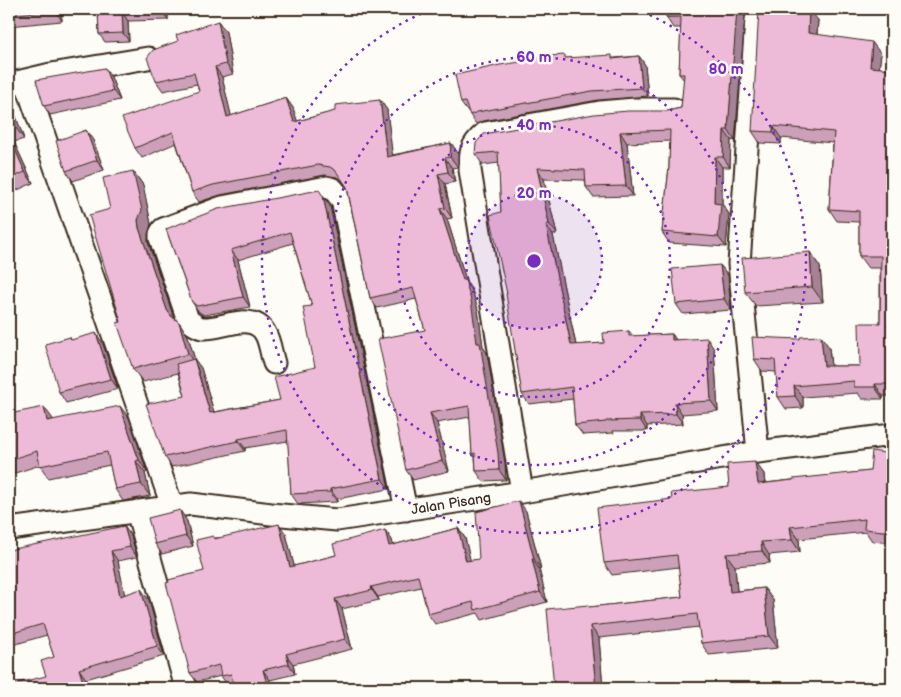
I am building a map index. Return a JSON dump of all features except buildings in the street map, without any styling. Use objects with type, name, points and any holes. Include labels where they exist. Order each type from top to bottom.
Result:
[{"type":"street","points":[[756,19],[739,264],[758,452]]},
{"type":"street","points":[[148,58],[78,69],[17,82],[172,506]]},
{"type":"street","points":[[522,492],[470,170],[470,153],[475,142],[485,133],[600,112],[635,109],[674,110]]},
{"type":"street","points":[[274,363],[265,333],[251,322],[202,328],[188,320],[160,234],[163,229],[222,207],[320,188],[334,189],[342,200],[406,510]]},
{"type":"street","name":"Jalan Pisang","points":[[9,529],[191,504],[337,520],[522,492],[758,452],[892,435]]},
{"type":"street","points":[[137,511],[186,688]]}]
